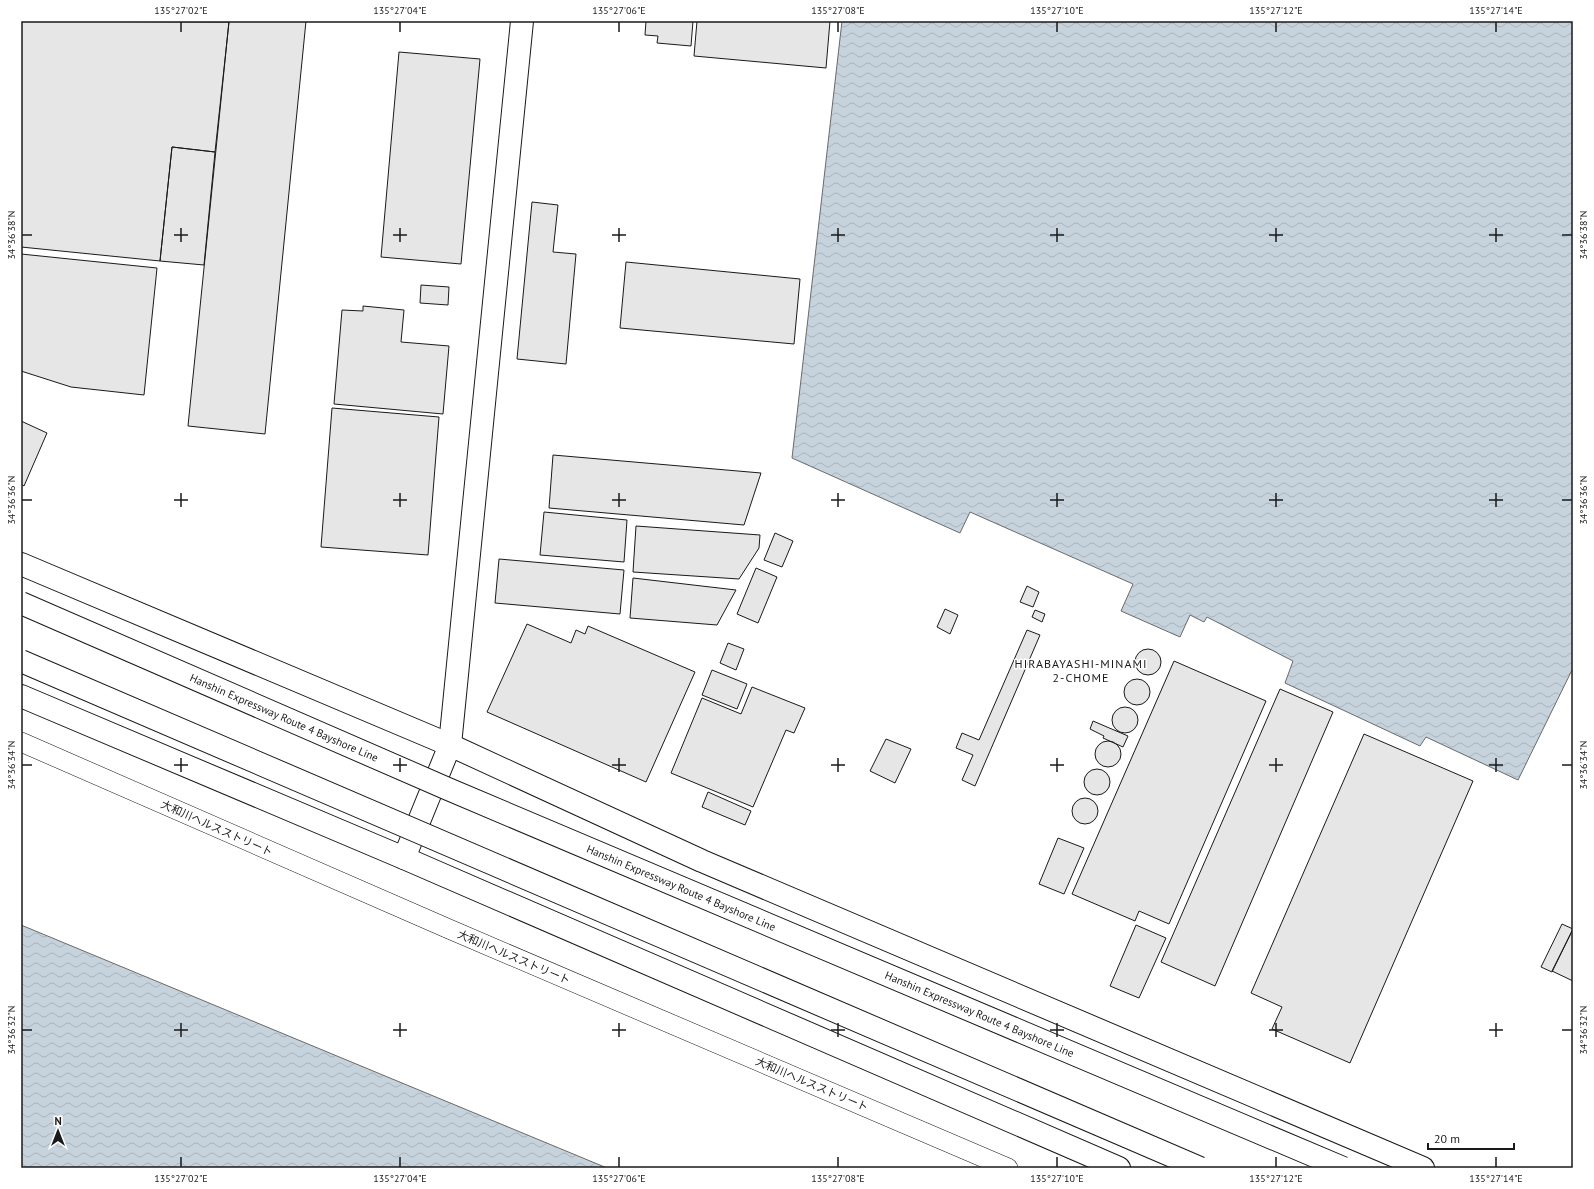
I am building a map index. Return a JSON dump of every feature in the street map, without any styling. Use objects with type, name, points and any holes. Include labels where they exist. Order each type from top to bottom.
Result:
[{"type":"main road","points":[[404,858],[450,745],[522,21]]},
{"type":"main road","points":[[21,564],[450,745],[702,861],[1423,1168]]},
{"type":"main road","name":"Hanshin Expressway Route 4 Bayshore Line","points":[[21,603],[448,789],[1343,1168]]},
{"type":"main road","points":[[21,661],[1200,1168]]},
{"type":"main road","points":[[21,696],[404,858],[1119,1168]]},
{"type":"street","name":"大和川ヘルスストリート","points":[[21,742],[456,932],[1008,1168]]},
{"type":"water","points":[[842,21],[1573,21],[1573,668],[1518,780],[1426,737],[1420,746],[1285,683],[1293,661],[1207,617],[1204,622],[1190,615],[1180,637],[1121,611],[1133,584],[970,512],[960,533],[792,458]]},
{"type":"water","points":[[21,925],[607,1168],[21,1168]]},
{"type":"building","points":[[21,21],[229,22],[215,152],[172,147],[160,261],[21,247]]},
{"type":"building","points":[[229,21],[306,21],[265,434],[188,426]]},
{"type":"building","points":[[646,21],[693,21],[691,46],[657,43],[658,36],[645,35]]},
{"type":"building","points":[[697,21],[830,21],[826,68],[694,56]]},
{"type":"building","points":[[399,52],[480,59],[461,264],[381,257]]},
{"type":"building","points":[[172,147],[215,152],[204,265],[160,261]]},
{"type":"building","points":[[532,202],[558,205],[553,252],[576,254],[566,364],[517,359]]},
{"type":"building","points":[[21,254],[157,268],[144,395],[71,387],[21,371]]},
{"type":"building","points":[[626,262],[800,279],[794,344],[620,328]]},
{"type":"building","points":[[421,285],[449,287],[448,305],[420,303]]},
{"type":"building","points":[[363,306],[404,310],[401,342],[449,346],[443,414],[334,404],[342,310],[363,311]]},
{"type":"building","points":[[332,408],[439,417],[428,555],[321,547]]},
{"type":"building","points":[[21,421],[47,433],[24,486],[21,484]]},
{"type":"building","points":[[553,455],[761,473],[744,525],[549,508]]},
{"type":"building","points":[[544,512],[627,520],[624,562],[540,555]]},
{"type":"building","points":[[636,526],[760,535],[759,548],[739,579],[633,572]]},
{"type":"building","points":[[775,533],[793,541],[782,567],[764,560]]},
{"type":"building","points":[[499,559],[624,570],[620,614],[495,603]]},
{"type":"building","points":[[756,568],[777,577],[758,623],[737,614]]},
{"type":"building","points":[[633,578],[736,590],[717,625],[630,618]]},
{"type":"building","points":[[1027,586],[1039,592],[1033,607],[1020,602]]},
{"type":"building","points":[[945,609],[958,615],[950,634],[937,627]]},
{"type":"building","points":[[1035,610],[1045,614],[1042,622],[1032,617]]},
{"type":"building","points":[[527,624],[571,643],[576,630],[585,634],[588,626],[695,672],[646,782],[487,712]]},
{"type":"building","points":[[1027,630],[1040,635],[975,786],[962,780],[973,755],[956,748],[962,733],[979,740]]},
{"type":"building","points":[[728,643],[744,649],[736,670],[720,663]]},
{"type":"building","points":[[1148,649],[1157,653],[1161,662],[1157,671],[1148,675],[1139,671],[1135,662],[1139,653]]},
{"type":"building","points":[[1174,661],[1266,701],[1169,924],[1139,911],[1135,921],[1072,894]]},
{"type":"building","points":[[712,670],[747,684],[737,709],[702,695]]},
{"type":"building","points":[[1137,679],[1146,683],[1150,692],[1146,701],[1137,705],[1128,701],[1124,692],[1128,683]]},
{"type":"building","points":[[752,687],[805,708],[794,733],[786,730],[753,807],[671,773],[702,698],[741,714]]},
{"type":"building","points":[[1280,689],[1333,712],[1215,986],[1161,962]]},
{"type":"building","points":[[1125,707],[1134,711],[1138,720],[1134,729],[1125,733],[1116,729],[1112,720],[1116,711]]},
{"type":"building","points":[[1093,721],[1128,736],[1123,747],[1103,738],[1104,736],[1090,729]]},
{"type":"building","points":[[1364,734],[1473,781],[1350,1063],[1272,1029],[1282,1007],[1251,993]]},
{"type":"building","points":[[886,739],[911,749],[895,783],[870,771]]},
{"type":"building","points":[[1108,741],[1117,745],[1121,754],[1117,763],[1108,767],[1099,763],[1095,754],[1099,745]]},
{"type":"building","points":[[1097,769],[1106,773],[1110,782],[1106,791],[1097,795],[1088,791],[1084,782],[1088,773]]},
{"type":"building","points":[[708,792],[751,811],[745,825],[702,807]]},
{"type":"building","points":[[1085,798],[1094,802],[1098,811],[1094,820],[1085,824],[1076,820],[1072,811],[1076,802]]},
{"type":"building","points":[[1058,838],[1084,848],[1064,894],[1039,884]]},
{"type":"building","points":[[1562,924],[1573,929],[1552,972],[1541,967]]},
{"type":"building","points":[[1136,925],[1166,938],[1139,998],[1110,986]]},
{"type":"building","points":[[1573,929],[1573,981],[1552,971]]},
{"type":"district","name":"HIRABAYASHI-MINAMI 2-CHOME","points":[[1081,671]]}]
